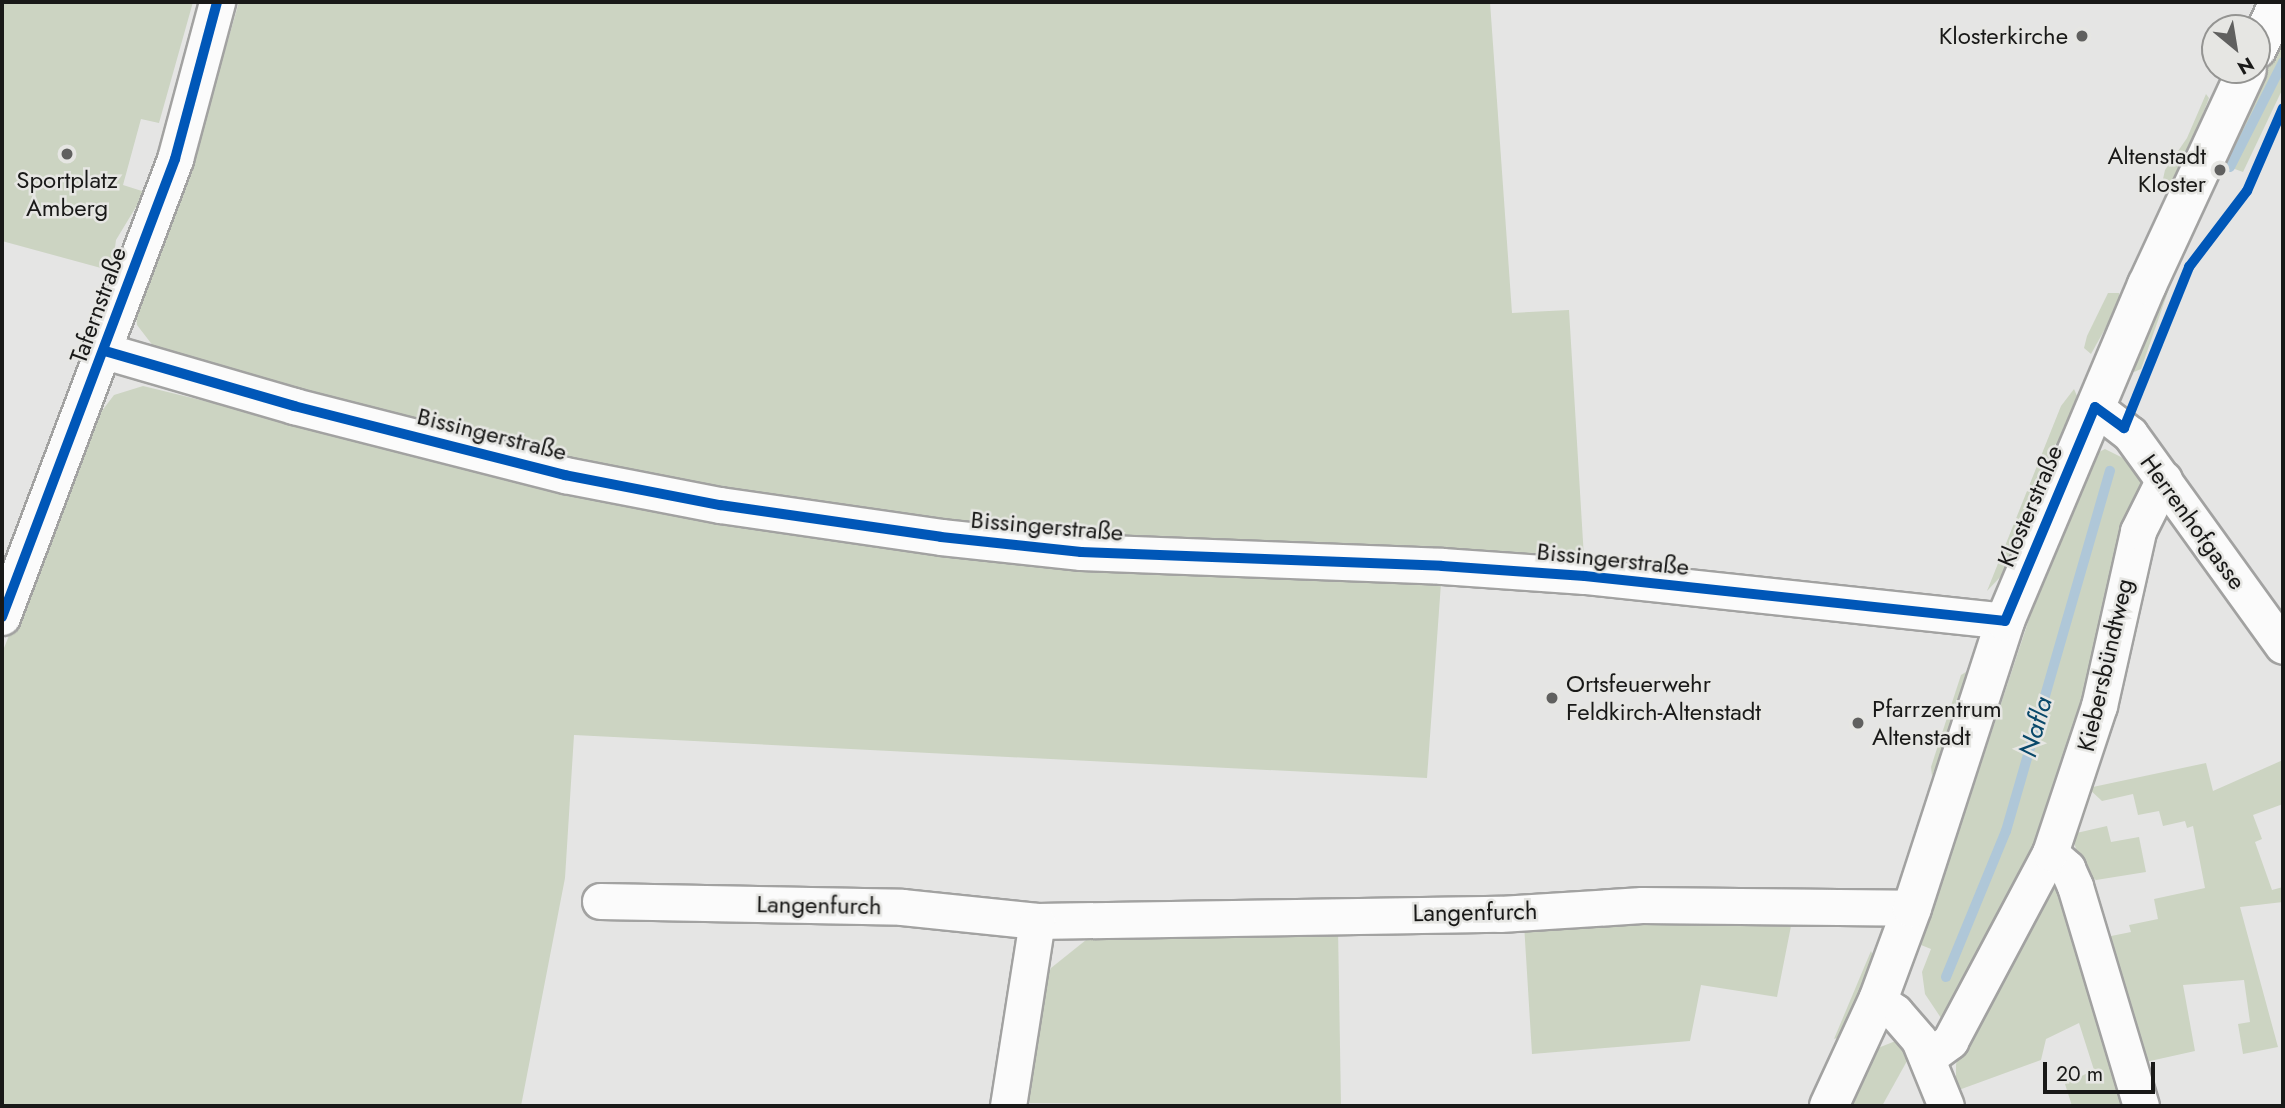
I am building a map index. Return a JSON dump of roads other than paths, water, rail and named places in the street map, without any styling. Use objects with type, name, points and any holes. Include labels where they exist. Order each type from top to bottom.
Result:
[{"type":"main road","points":[[2271,19],[2279,2]]},
{"type":"main road","name":"Klosterstraße","points":[[1829,1106],[1878,1000],[1912,908],[2005,621],[2095,407],[2241,84]]},
{"type":"street","name":"Tafernstraße","points":[[2,617],[105,351],[175,159],[217,2]]},
{"type":"street","name":"Bissingerstraße","points":[[105,351],[294,406],[565,475],[720,505],[941,537],[1082,552],[1442,566],[1573,575],[2005,621]]},
{"type":"street","name":"Herrenhofgasse","points":[[2095,407],[2130,434],[2283,646]]},
{"type":"street","name":"Kiebersbündtweg","points":[[1927,1058],[1950,1041],[2050,853],[2099,706],[2138,531],[2164,479]]},
{"type":"street","points":[[2050,853],[2067,868],[2075,886],[2141,1106]]},
{"type":"street","name":"Langenfurch","points":[[600,901],[902,907],[1037,921],[1500,914],[1642,905],[1912,908]]},
{"type":"street","points":[[1008,1106],[1037,921]]},
{"type":"street","points":[[1878,1000],[1909,1027],[1927,1058],[1946,1106]]},
{"type":"waterway","name":"Nafla","points":[[2230,167],[2283,62]]},
{"type":"waterway","name":"Nafla","points":[[1946,977],[2006,831],[2110,471]]},
{"type":"place","name":"Klosterkirche","points":[[2082,36]]},
{"type":"place","name":"Sportplatz Amberg","points":[[67,154]]},
{"type":"place","name":"Altenstadt Kloster","points":[[2220,170]]},
{"type":"place","name":"Ortsfeuerwehr Feldkirch-Altenstadt","points":[[1552,698]]},
{"type":"place","name":"Pfarrzentrum Altenstadt","points":[[1858,723]]}]
